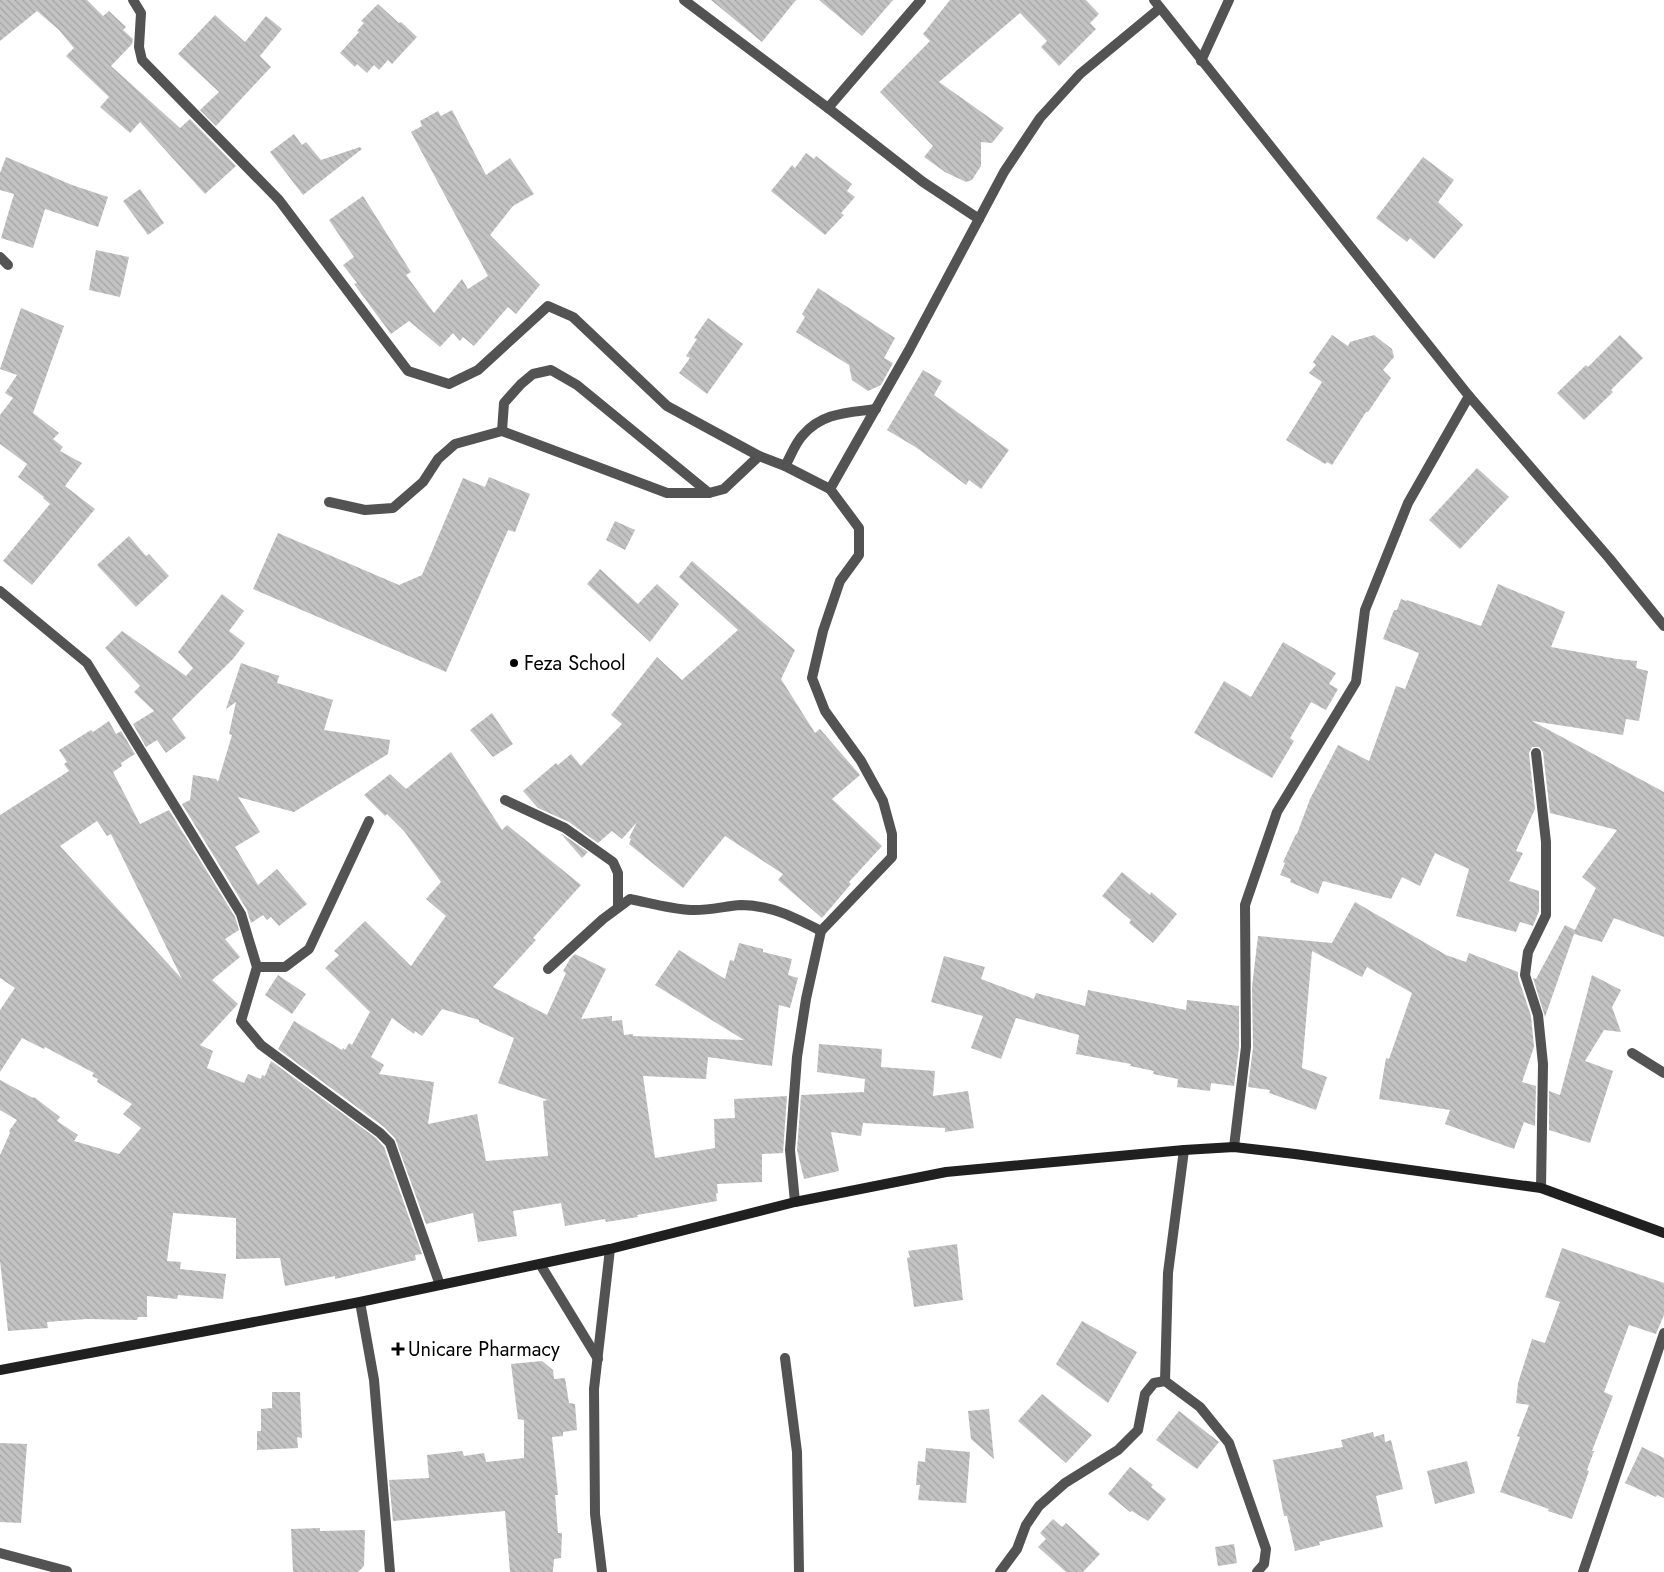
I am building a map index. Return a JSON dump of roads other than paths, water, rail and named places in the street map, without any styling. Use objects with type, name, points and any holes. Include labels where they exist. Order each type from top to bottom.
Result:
[{"type":"main road","points":[[0,1370],[360,1302],[610,1249],[795,1202],[946,1172],[1184,1150],[1234,1147],[1541,1188],[1664,1233]]},
{"type":"street","points":[[133,0],[141,13],[139,47],[142,60],[279,200],[408,371],[450,384],[478,370],[548,306],[572,317],[667,406],[759,456],[785,466],[830,489],[859,528],[860,556],[840,581],[823,631],[812,678],[825,711],[861,761],[883,801],[892,834],[892,857],[821,932],[806,999],[797,1057],[790,1150],[795,1202]]},
{"type":"street","points":[[684,0],[828,108],[922,182],[979,219]]},
{"type":"street","points":[[828,108],[920,0]]},
{"type":"street","points":[[1202,61],[1229,0]]},
{"type":"street","points":[[830,489],[1004,172],[1040,118],[1080,74],[1157,4],[1469,396],[1609,558],[1664,626]]},
{"type":"street","points":[[0,257],[8,265]]},
{"type":"street","points":[[502,431],[504,403],[533,374],[551,370],[577,385],[709,493]]},
{"type":"street","points":[[1234,1147],[1246,1047],[1245,905],[1277,812],[1356,682],[1365,610],[1408,503],[1469,396]]},
{"type":"street","points":[[785,466],[802,436],[816,423],[827,416],[876,408]]},
{"type":"street","points":[[329,502],[365,510],[393,508],[423,482],[438,458],[455,444],[502,431],[667,493],[709,493],[724,489],[759,456]]},
{"type":"street","points":[[0,591],[87,663],[241,914],[257,966],[241,1020],[261,1045],[380,1133],[390,1143],[440,1285]]},
{"type":"street","points":[[1536,753],[1546,842],[1546,915],[1528,952],[1525,975],[1538,1015],[1543,1064],[1541,1188]]},
{"type":"street","points":[[505,800],[565,828],[613,862],[618,873],[618,906]]},
{"type":"street","points":[[257,966],[285,966],[309,949],[369,821]]},
{"type":"street","points":[[548,969],[618,906],[630,899],[692,910],[742,905],[769,908],[794,917],[821,932]]},
{"type":"street","points":[[1632,1053],[1664,1073]]},
{"type":"street","points":[[1165,1381],[1168,1273],[1184,1150]]},
{"type":"street","points":[[602,1572],[594,1514],[594,1389],[610,1249]]},
{"type":"street","points":[[540,1264],[598,1359]]},
{"type":"street","points":[[360,1302],[374,1380],[390,1572]]},
{"type":"street","points":[[1583,1572],[1664,1333]]},
{"type":"street","points":[[785,1358],[797,1452],[799,1572]]},
{"type":"street","points":[[1000,1572],[1017,1548],[1026,1525],[1040,1506],[1065,1483],[1118,1450],[1138,1430],[1145,1394],[1154,1382],[1165,1381],[1200,1407],[1229,1443],[1266,1549],[1264,1564],[1257,1572]]},
{"type":"street","points":[[0,1553],[67,1571]]},
{"type":"place","name":"Feza School","points":[[514,663]]},
{"type":"place","name":"Unicare Pharmacy","points":[[398,1349]]}]
